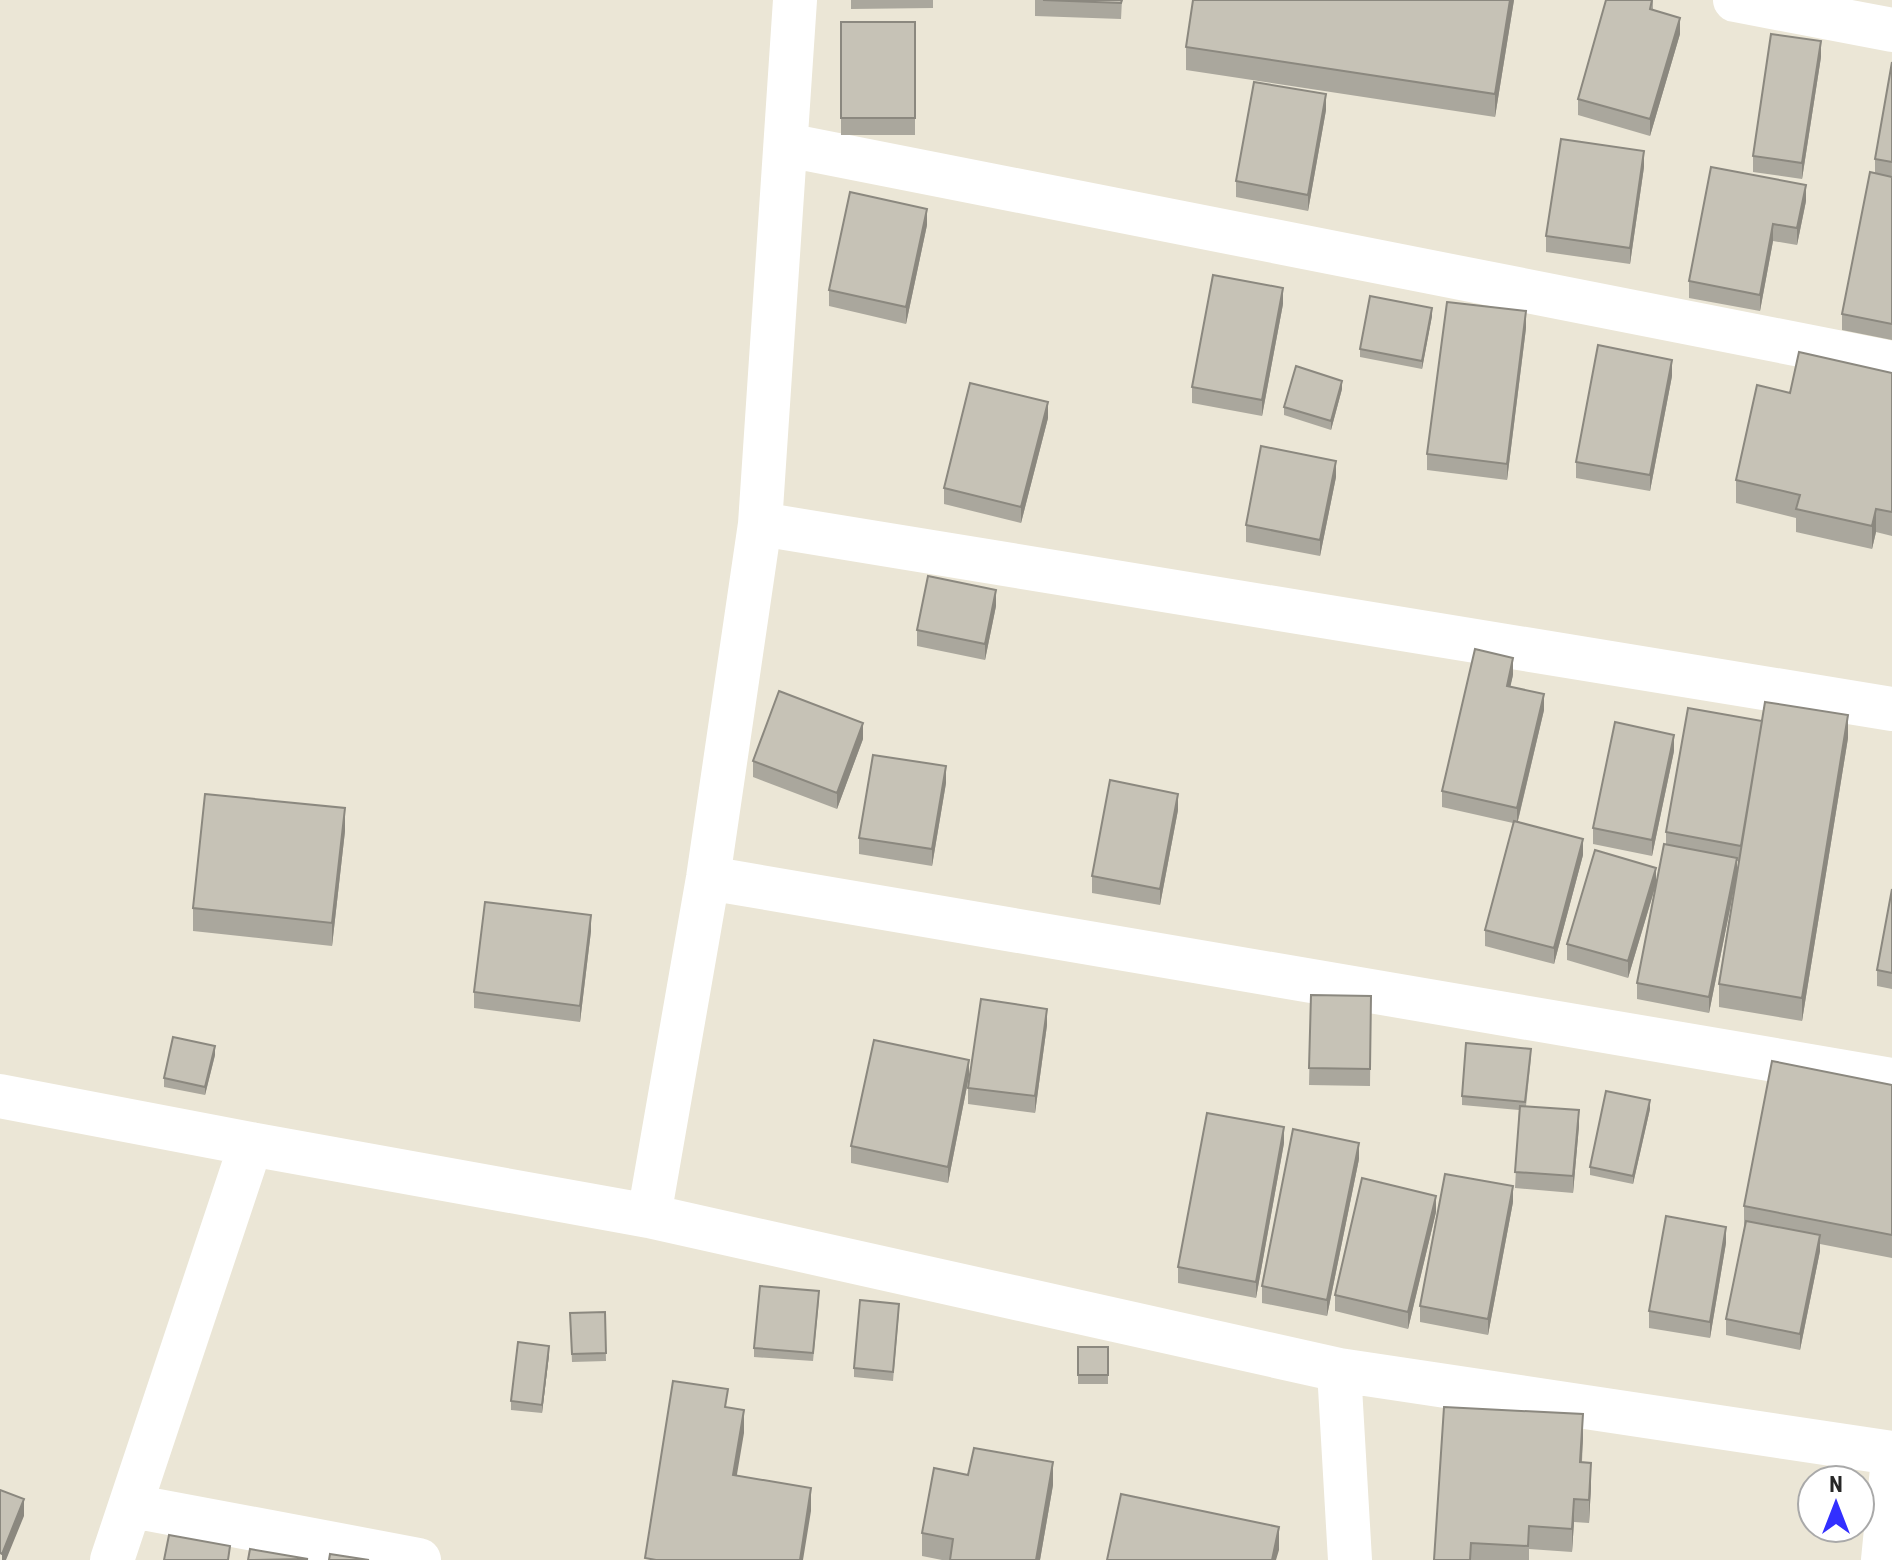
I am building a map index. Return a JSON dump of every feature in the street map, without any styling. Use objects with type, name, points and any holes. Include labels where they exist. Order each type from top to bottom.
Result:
[{"type":"street","points":[[649,1216],[708,878],[760,524],[795,0]]},
{"type":"street","points":[[1735,0],[1892,30]]},
{"type":"street","points":[[787,145],[1892,363]]},
{"type":"street","points":[[760,524],[1892,709]]},
{"type":"street","points":[[708,878],[1892,1080]]},
{"type":"street","points":[[0,1096],[649,1216],[1339,1370],[1892,1453]]},
{"type":"street","points":[[112,1560],[251,1144]]},
{"type":"street","points":[[1339,1370],[1350,1560]]},
{"type":"street","points":[[1883,1560],[1892,1469]]},
{"type":"street","points":[[132,1506],[419,1560]]},
{"type":"building","points":[[1043,0],[1122,0],[1121,3]]},
{"type":"building","points":[[1193,0],[1510,0],[1495,94],[1186,47]]},
{"type":"building","points":[[1606,0],[1652,0],[1650,9],[1680,18],[1650,119],[1578,99]]},
{"type":"building","points":[[841,22],[915,22],[915,118],[841,118]]},
{"type":"building","points":[[1771,34],[1821,41],[1802,163],[1753,156]]},
{"type":"building","points":[[1892,62],[1892,162],[1875,159]]},
{"type":"building","points":[[1254,82],[1326,94],[1308,195],[1236,181]]},
{"type":"building","points":[[1561,139],[1644,151],[1630,248],[1546,236]]},
{"type":"building","points":[[1711,167],[1806,185],[1797,228],[1773,224],[1760,295],[1689,281]]},
{"type":"building","points":[[1870,172],[1892,177],[1892,324],[1842,314]]},
{"type":"building","points":[[850,192],[927,209],[906,307],[829,290]]},
{"type":"building","points":[[1213,275],[1283,288],[1262,400],[1192,387]]},
{"type":"building","points":[[1370,296],[1432,308],[1422,361],[1360,349]]},
{"type":"building","points":[[1447,302],[1526,311],[1507,464],[1427,454]]},
{"type":"building","points":[[1598,345],[1672,360],[1650,475],[1576,462]]},
{"type":"building","points":[[1799,352],[1892,373],[1892,512],[1876,509],[1872,526],[1796,509],[1800,495],[1736,480],[1757,385],[1790,393]]},
{"type":"building","points":[[1296,366],[1342,381],[1331,421],[1284,407]]},
{"type":"building","points":[[970,383],[1048,402],[1021,507],[944,488]]},
{"type":"building","points":[[1261,446],[1336,461],[1320,540],[1246,525]]},
{"type":"building","points":[[928,576],[996,590],[985,644],[917,630]]},
{"type":"building","points":[[1475,649],[1513,658],[1507,686],[1544,694],[1517,808],[1442,791]]},
{"type":"building","points":[[779,691],[863,723],[837,793],[753,761]]},
{"type":"building","points":[[1765,702],[1848,715],[1802,998],[1719,984]]},
{"type":"building","points":[[1688,708],[1762,721],[1741,846],[1666,832]]},
{"type":"building","points":[[1615,722],[1674,735],[1652,840],[1593,828]]},
{"type":"building","points":[[873,755],[946,766],[932,849],[859,838]]},
{"type":"building","points":[[1110,780],[1178,794],[1160,889],[1092,876]]},
{"type":"building","points":[[205,794],[345,808],[332,923],[193,908]]},
{"type":"building","points":[[1514,821],[1583,839],[1554,948],[1485,930]]},
{"type":"building","points":[[1664,844],[1737,858],[1709,997],[1637,983]]},
{"type":"building","points":[[1595,850],[1656,868],[1628,961],[1567,944]]},
{"type":"building","points":[[1892,889],[1892,973],[1877,970]]},
{"type":"building","points":[[485,902],[591,915],[580,1006],[474,992]]},
{"type":"building","points":[[1311,995],[1371,996],[1370,1069],[1309,1068]]},
{"type":"building","points":[[981,999],[1047,1009],[1035,1096],[968,1088]]},
{"type":"building","points":[[173,1037],[215,1046],[205,1087],[164,1078]]},
{"type":"building","points":[[874,1040],[969,1060],[948,1167],[851,1146]]},
{"type":"building","points":[[1466,1043],[1531,1049],[1525,1102],[1462,1096]]},
{"type":"building","points":[[1772,1061],[1892,1085],[1892,1235],[1744,1206]]},
{"type":"building","points":[[1606,1091],[1650,1100],[1633,1176],[1590,1167]]},
{"type":"building","points":[[1520,1106],[1579,1110],[1573,1176],[1515,1172]]},
{"type":"building","points":[[1207,1113],[1284,1127],[1256,1282],[1178,1267]]},
{"type":"building","points":[[1293,1129],[1359,1143],[1327,1300],[1262,1286]]},
{"type":"building","points":[[1445,1174],[1513,1186],[1488,1319],[1420,1306]]},
{"type":"building","points":[[1362,1178],[1436,1196],[1408,1312],[1335,1295]]},
{"type":"building","points":[[1666,1216],[1726,1227],[1710,1322],[1649,1311]]},
{"type":"building","points":[[1746,1221],[1820,1235],[1800,1334],[1726,1319]]},
{"type":"building","points":[[760,1286],[819,1291],[813,1353],[754,1348]]},
{"type":"building","points":[[860,1300],[899,1304],[893,1372],[854,1368]]},
{"type":"building","points":[[605,1312],[606,1353],[572,1354],[570,1313]]},
{"type":"building","points":[[518,1342],[549,1346],[542,1405],[511,1401]]},
{"type":"building","points":[[1078,1347],[1108,1347],[1108,1375],[1078,1375]]},
{"type":"building","points":[[673,1381],[728,1389],[725,1407],[744,1410],[733,1475],[811,1488],[800,1560],[645,1558]]},
{"type":"building","points":[[1444,1407],[1583,1414],[1580,1462],[1591,1463],[1589,1500],[1574,1499],[1572,1529],[1529,1526],[1528,1546],[1471,1543],[1470,1560],[1434,1560]]},
{"type":"building","points":[[974,1448],[1053,1462],[1036,1560],[950,1560],[953,1539],[922,1533],[934,1468],[968,1475]]},
{"type":"building","points":[[0,1490],[24,1499],[2,1554],[0,1553]]},
{"type":"building","points":[[1121,1494],[1279,1527],[1272,1560],[1107,1560]]},
{"type":"building","points":[[169,1535],[230,1546],[228,1560],[164,1560]]},
{"type":"building","points":[[250,1549],[308,1559],[248,1560]]},
{"type":"building","points":[[330,1554],[369,1560],[329,1560]]}]
